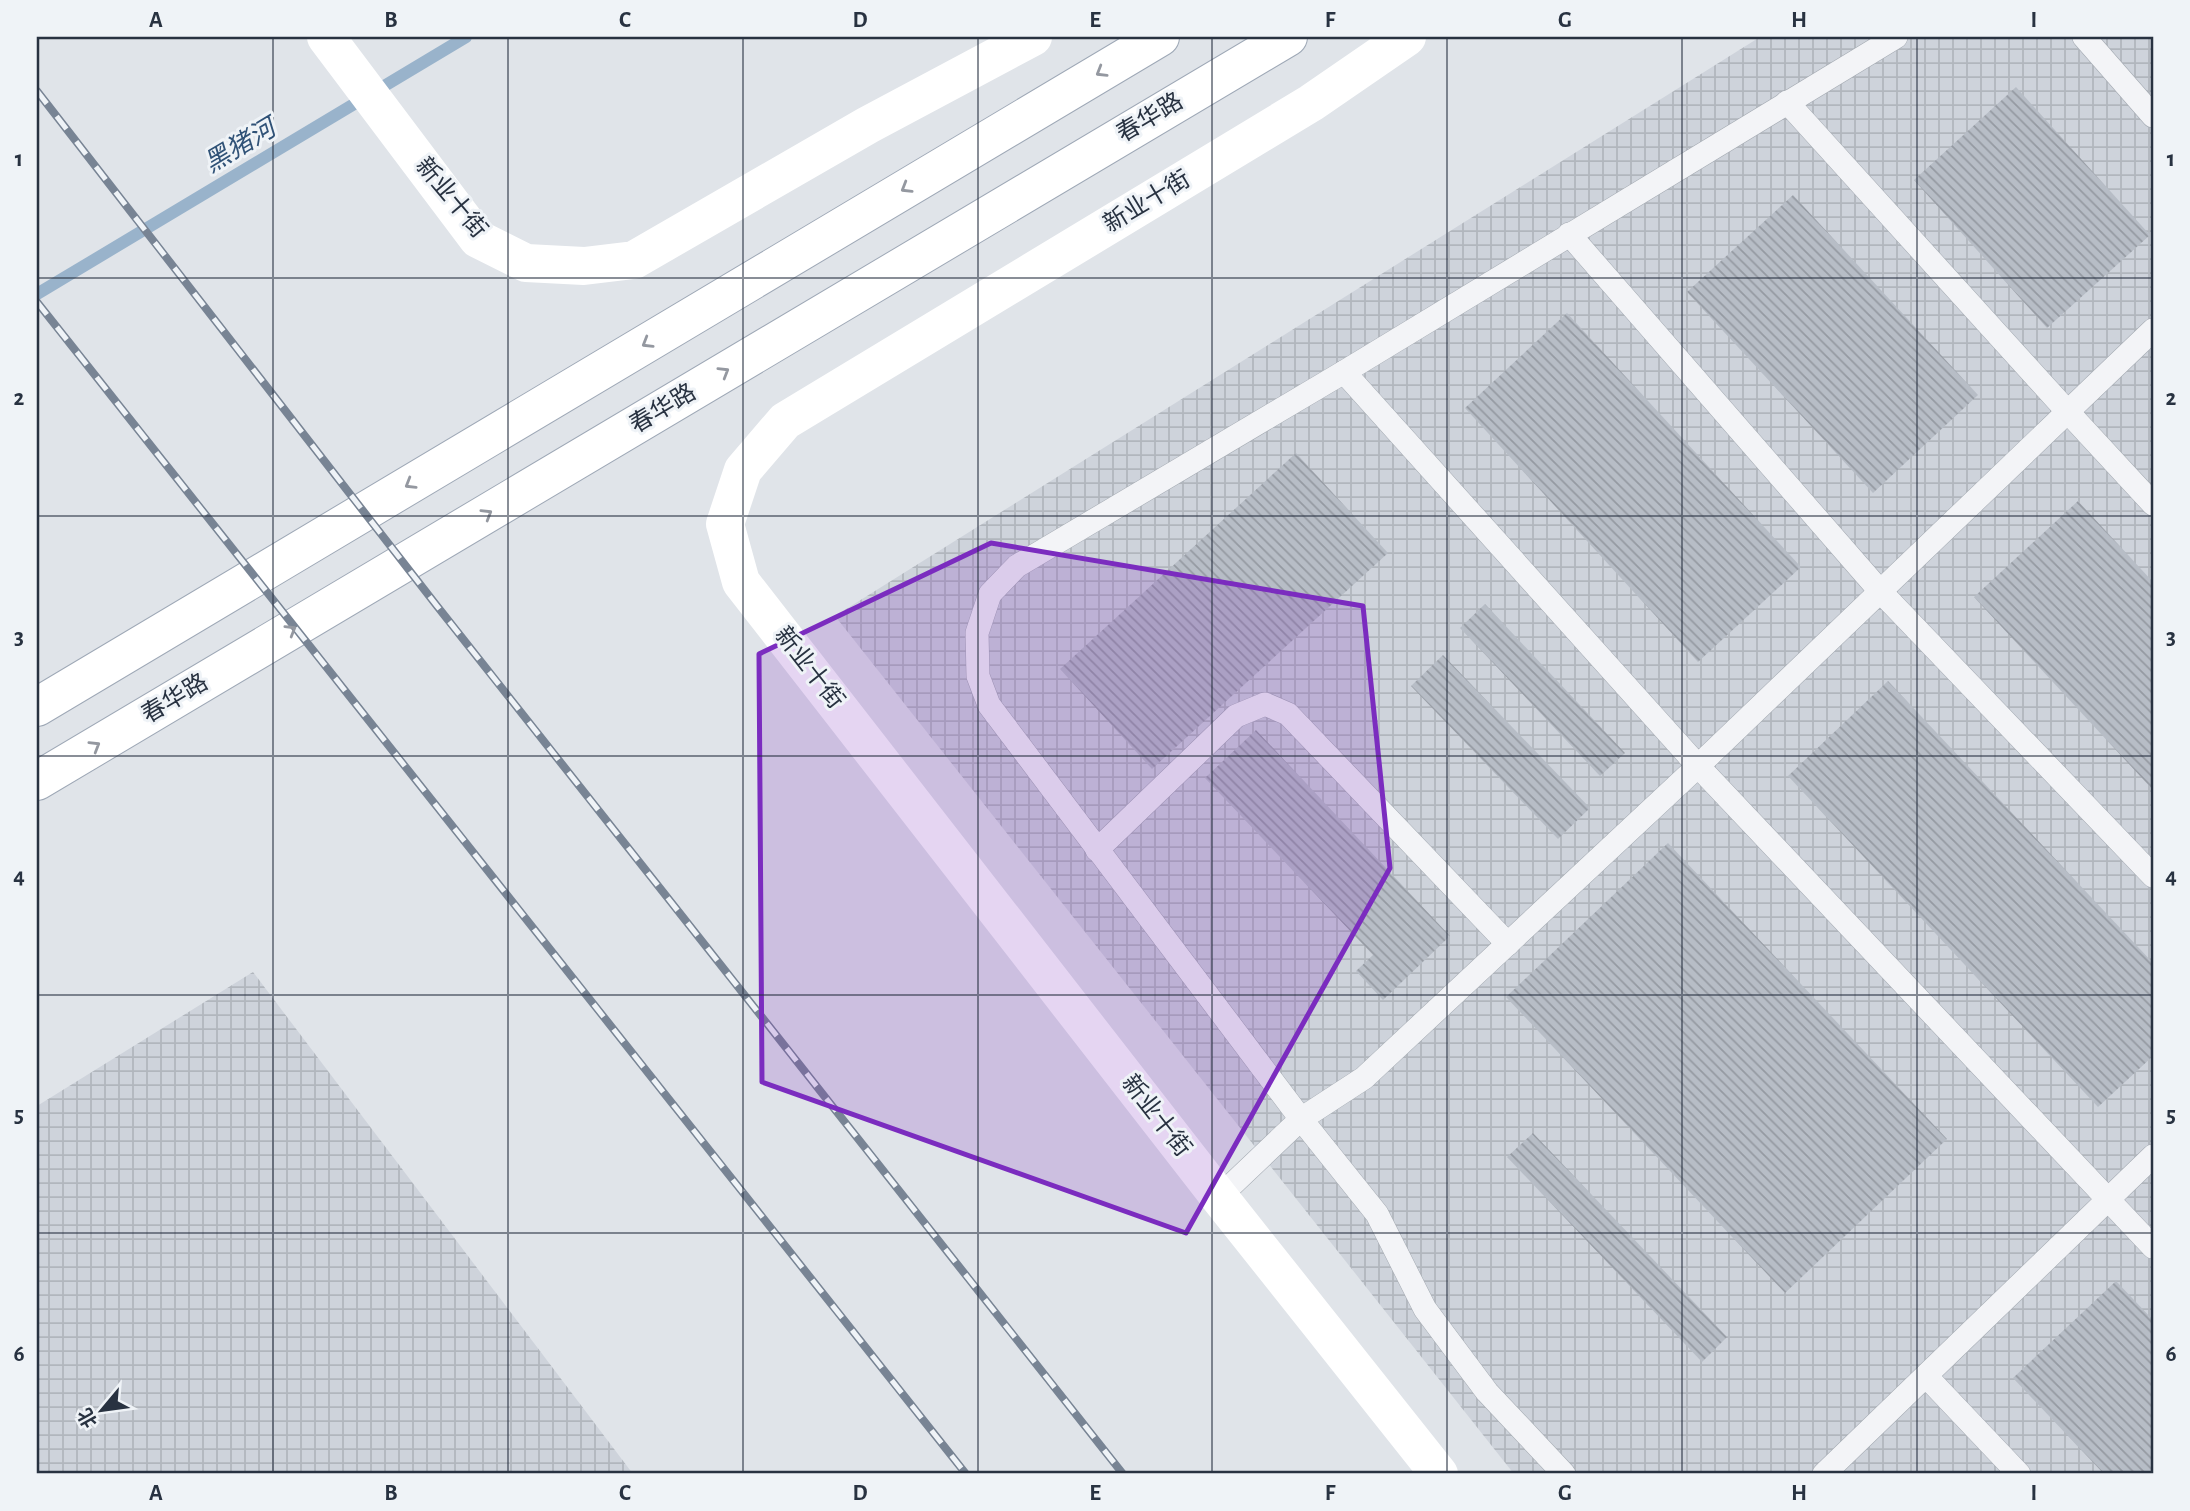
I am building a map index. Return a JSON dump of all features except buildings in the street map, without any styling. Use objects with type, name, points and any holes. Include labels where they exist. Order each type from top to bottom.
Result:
[{"type":"main road","name":"新业十街","points":[[326,37],[478,239],[527,262],[584,265],[634,260],[868,125],[1033,37]]},
{"type":"main road","points":[[37,707],[1160,37]]},
{"type":"main road","name":"春华路","points":[[37,781],[1288,37]]},
{"type":"main road","name":"新业十街","points":[[1407,37],[1311,103],[785,421],[743,470],[725,524],[741,582],[1219,1197],[1439,1474]]},
{"type":"lane","points":[[1564,1474],[1487,1392],[1425,1309],[1377,1214],[1301,1119],[989,705],[978,676],[977,633],[990,594],[1017,566],[1896,37]]},
{"type":"lane","points":[[2084,37],[2153,116]]},
{"type":"lane","points":[[1787,102],[2153,504]]},
{"type":"lane","points":[[1569,234],[1880,591],[2153,876]]},
{"type":"lane","points":[[1219,1197],[1301,1119],[1364,1078],[1698,765],[2153,330]]},
{"type":"lane","points":[[1343,372],[1698,765],[2153,1247]]},
{"type":"lane","points":[[1097,850],[1236,716],[1265,704],[1288,714],[1508,944]]},
{"type":"lane","points":[[1824,1474],[2153,1156]]},
{"type":"lane","points":[[1926,1376],[2019,1474]]},
{"type":"highlighted area","points":[[991,543],[1363,606],[1390,868],[1186,1233],[762,1082],[759,654]]},
{"type":"shaded area","points":[[1760,37],[2153,37],[2153,1474],[1514,1474],[835,616]]},
{"type":"shaded area","points":[[253,972],[633,1474],[37,1474],[37,1106]]},
{"type":"waterway","name":"黑猪河","points":[[37,294],[466,37]]},
{"type":"railway","points":[[37,91],[437,606],[1123,1474]]},
{"type":"railway","points":[[37,302],[966,1474]]}]
